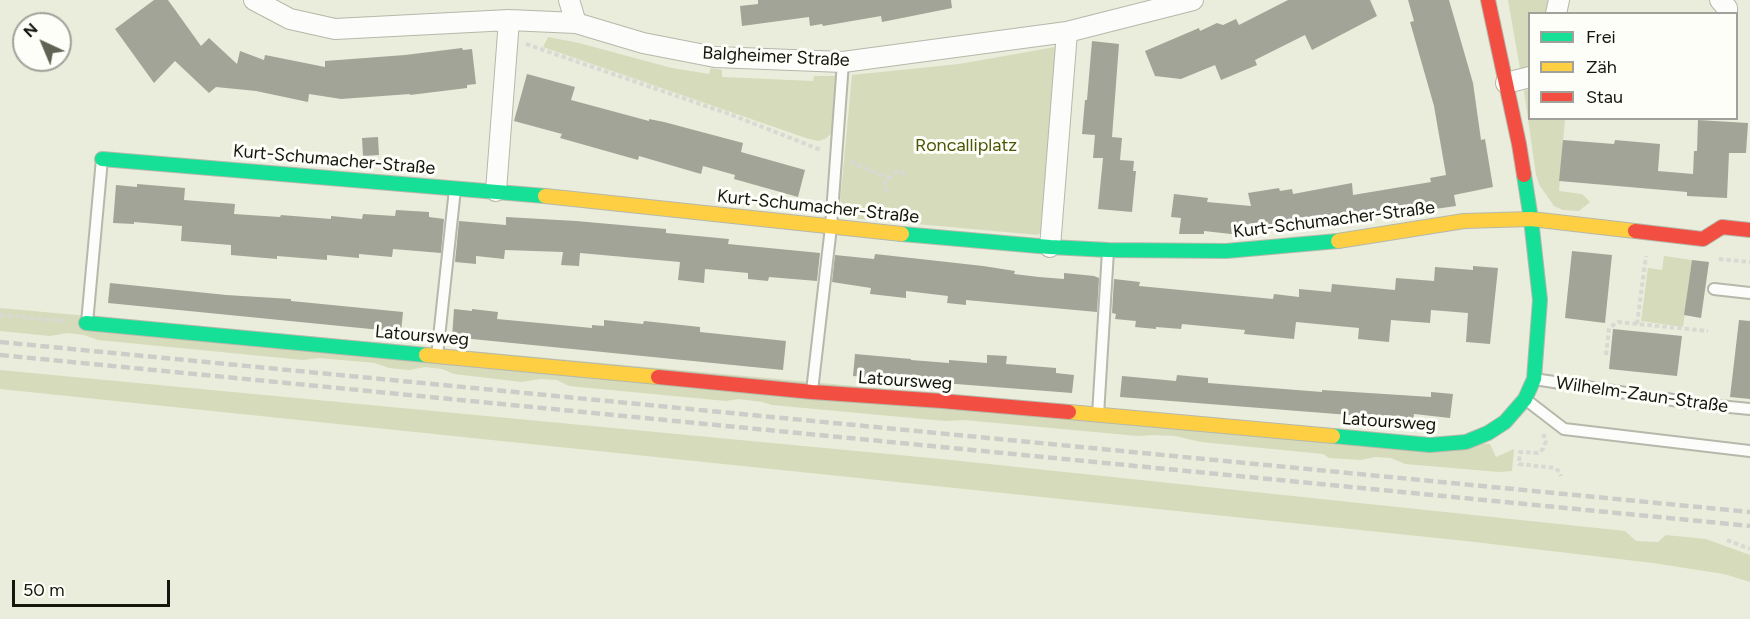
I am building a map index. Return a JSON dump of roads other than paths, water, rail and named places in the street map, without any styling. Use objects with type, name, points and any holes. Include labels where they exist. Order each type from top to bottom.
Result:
[{"type":"street","name":"Balgheimer Straße","points":[[254,0],[290,19],[335,29],[509,20],[576,23],[643,43],[715,57],[843,62],[1067,32],[1193,0]]},
{"type":"street","points":[[569,0],[576,23]]},
{"type":"street","points":[[1488,0],[1519,144],[1531,219],[1703,239],[1722,226],[1750,230]]},
{"type":"street","points":[[496,191],[509,20]]},
{"type":"street","points":[[1050,247],[1067,32]]},
{"type":"street","points":[[1506,83],[1528,78]]},
{"type":"street","name":"Kurt-Schumacher-Straße","points":[[102,159],[496,191],[831,227],[1050,247],[1108,250],[1226,251],[1330,242],[1464,221],[1531,219]]},
{"type":"street","name":"Latoursweg","points":[[87,323],[812,392],[1430,445],[1466,442],[1488,433],[1505,422],[1525,399],[1534,379],[1540,300],[1531,219]]},
{"type":"lane","points":[[812,392],[831,227],[843,62]]},
{"type":"lane","points":[[87,323],[102,159]]},
{"type":"lane","points":[[437,356],[455,188]]},
{"type":"lane","points":[[1098,415],[1108,250]]},
{"type":"lane","points":[[1714,288],[1750,293]]},
{"type":"lane","name":"Wilhelm-Zaun-Straße","points":[[1534,379],[1699,404],[1750,409]]},
{"type":"lane","points":[[1525,399],[1564,429],[1750,451]]},
{"type":"railway","points":[[0,342],[1750,512]]},
{"type":"railway","points":[[0,355],[1750,526]]},
{"type":"park label","name":"Roncalliplatz","points":[[966,146]]}]
